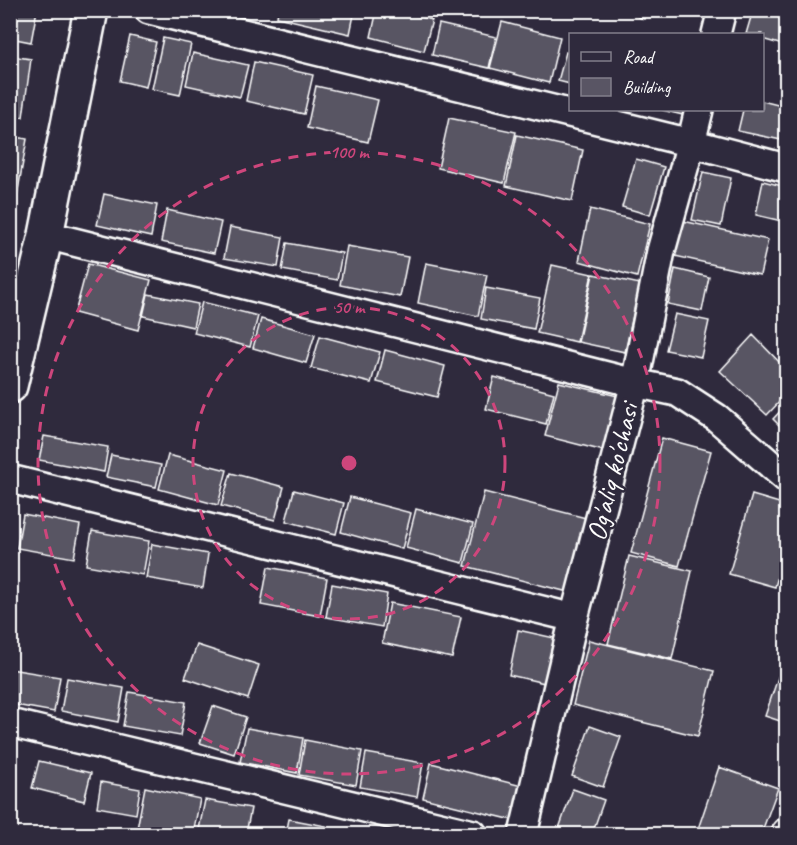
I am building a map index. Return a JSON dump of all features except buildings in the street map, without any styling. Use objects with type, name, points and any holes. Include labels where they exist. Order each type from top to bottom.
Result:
[{"type":"main road","points":[[10,386],[46,235],[91,10]]},
{"type":"street","points":[[149,10],[786,168]]},
{"type":"street","points":[[716,33],[722,10]]},
{"type":"street","name":"Og'aliq ko'chasi","points":[[523,834],[574,618],[635,383],[661,251],[699,111]]},
{"type":"street","points":[[46,235],[677,392],[717,418],[786,478]]},
{"type":"street","points":[[10,479],[574,618]]},
{"type":"street","points":[[10,723],[472,834]]}]
